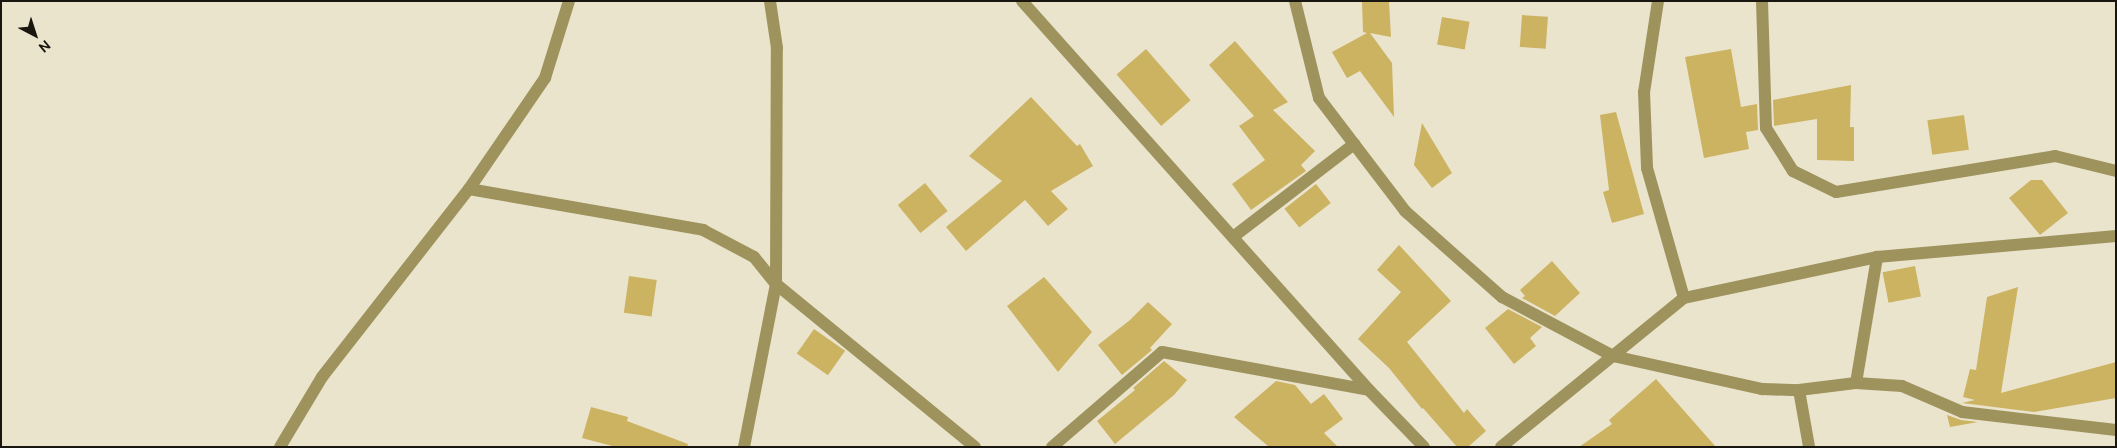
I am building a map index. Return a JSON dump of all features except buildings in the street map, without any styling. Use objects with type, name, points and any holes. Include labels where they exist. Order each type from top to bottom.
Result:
[{"type":"street","points":[[280,447],[322,377],[469,189],[544,78],[569,1]]},
{"type":"street","points":[[742,445],[776,284],[777,48],[770,1]]},
{"type":"street","points":[[1022,1],[1369,390],[1424,447]]},
{"type":"street","points":[[1296,1],[1319,98],[1405,211],[1502,297],[1613,356],[1762,389],[1799,390],[1856,383],[1902,386],[1962,412],[2116,430]]},
{"type":"street","points":[[1658,1],[1644,92],[1648,168],[1684,298]]},
{"type":"street","points":[[1762,1],[1766,128],[1793,171],[1836,192],[2055,156],[2116,171]]},
{"type":"street","points":[[1233,237],[1354,144]]},
{"type":"street","points":[[469,189],[703,230],[754,258],[776,284],[975,447]]},
{"type":"street","points":[[1501,447],[1684,298],[1877,257],[2116,236]]},
{"type":"street","points":[[1856,383],[1877,257]]},
{"type":"street","points":[[1052,447],[1162,352],[1369,390]]},
{"type":"street","points":[[1799,390],[1808,447]]}]
